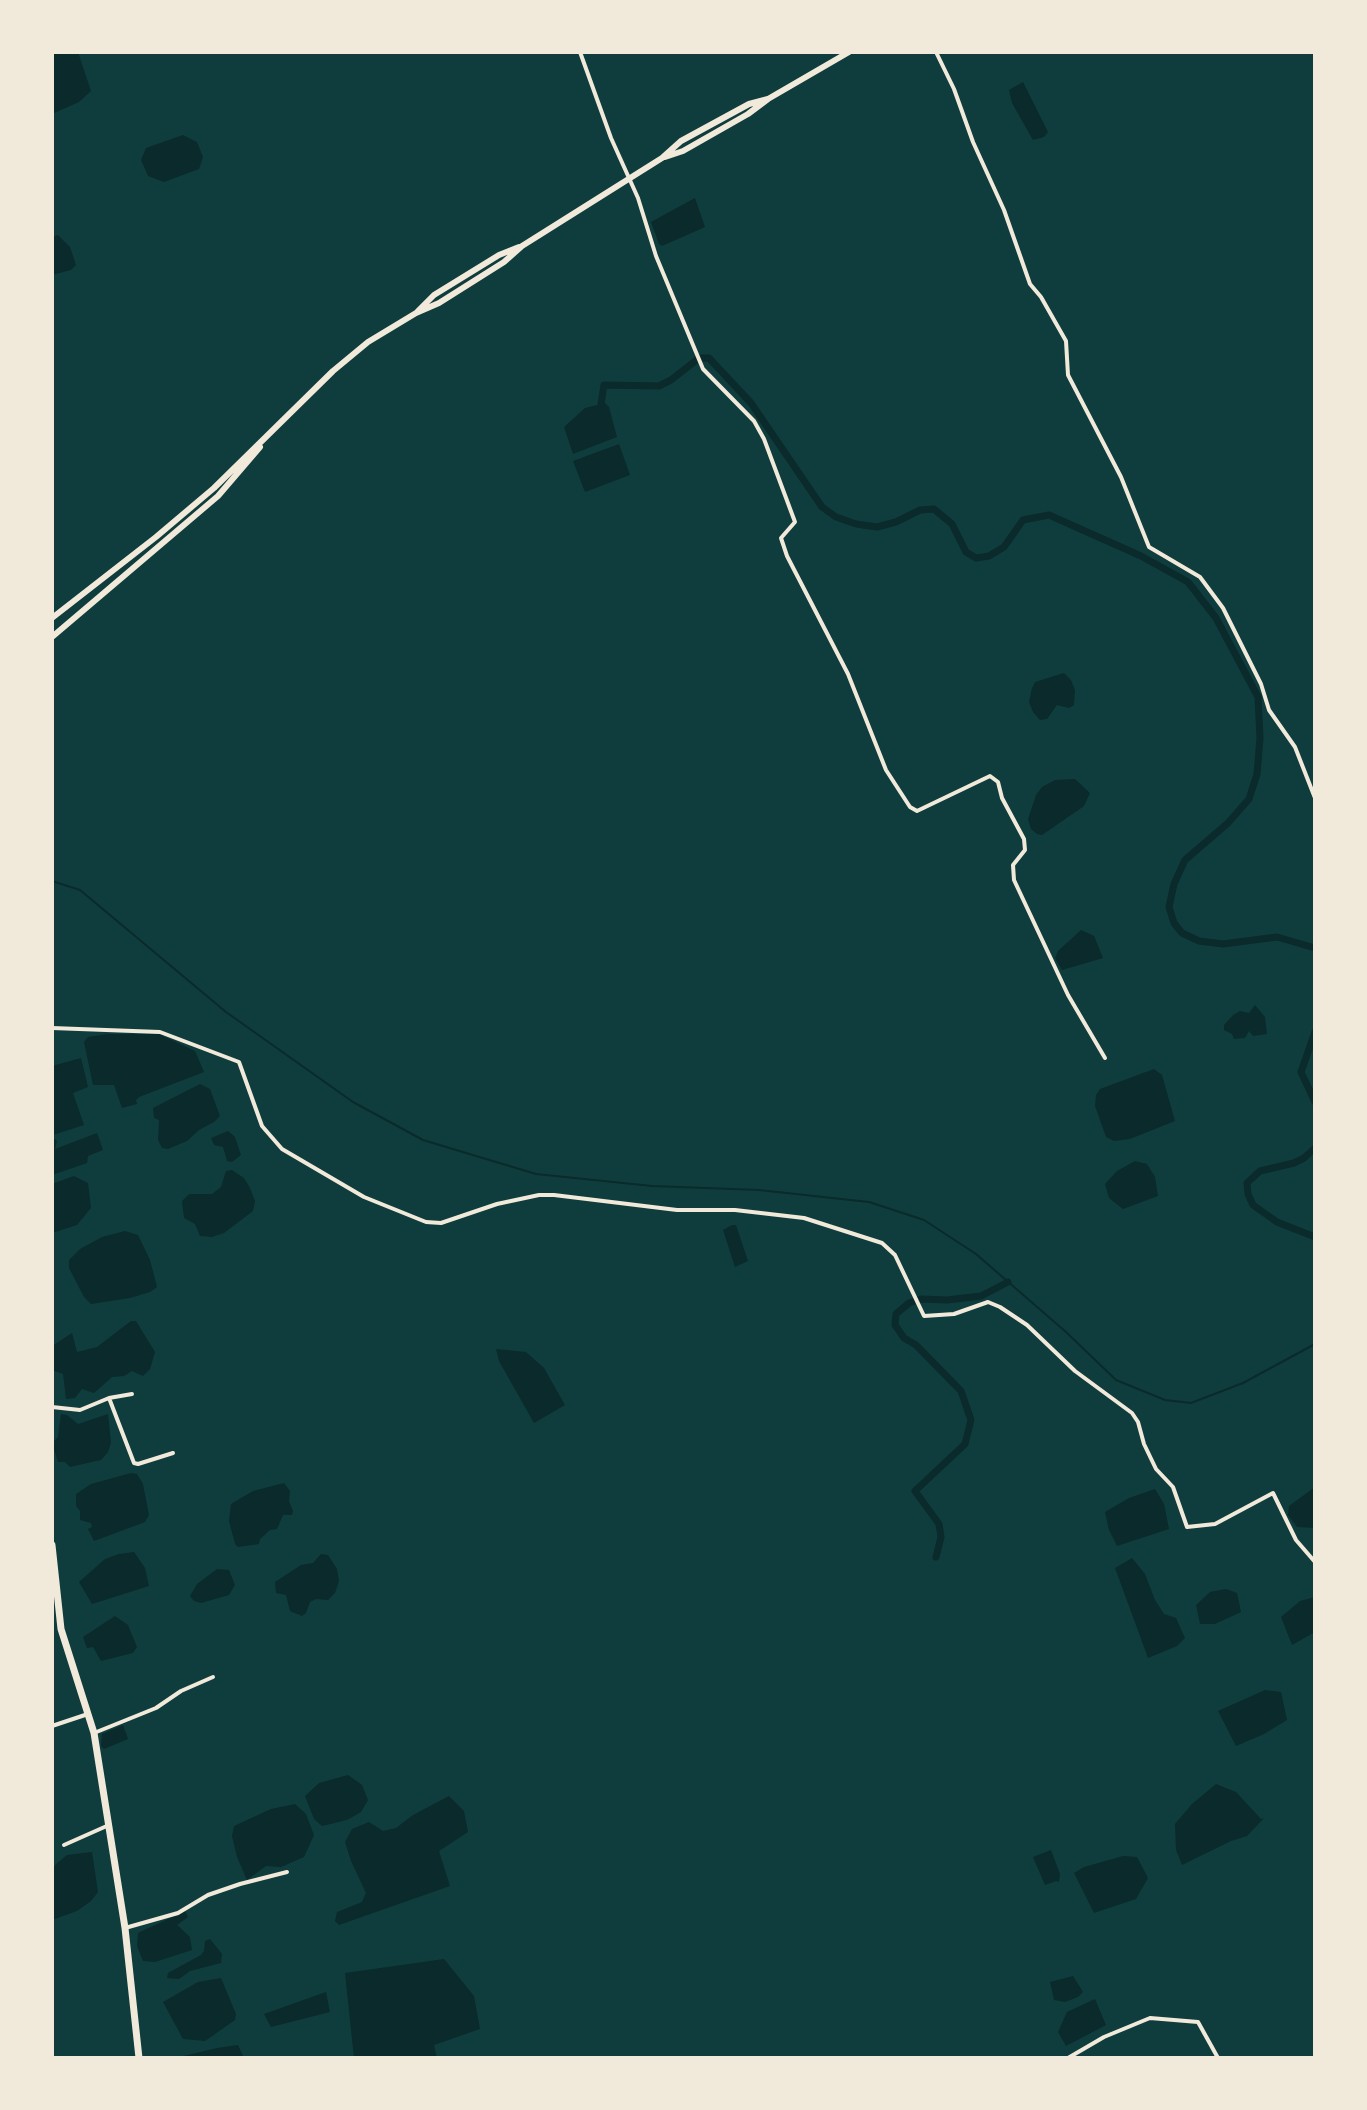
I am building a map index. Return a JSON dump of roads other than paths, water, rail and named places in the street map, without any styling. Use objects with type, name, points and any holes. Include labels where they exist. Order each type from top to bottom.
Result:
[{"type":"highway","points":[[52,1545],[61,1629],[94,1733],[125,1928],[139,2058]]},
{"type":"main road","points":[[52,618],[214,488],[350,356],[416,313],[434,295],[499,255],[522,246],[662,158],[683,151],[849,52]]},
{"type":"main road","points":[[52,637],[218,496],[265,440]]},
{"type":"street","points":[[580,52],[587,63],[611,138],[630,178],[656,256],[703,369],[754,421],[764,439],[795,522],[781,538],[787,556],[848,674],[886,770],[910,807],[917,811],[990,776],[998,782],[1002,798],[1024,839],[1025,850],[1013,865],[1014,880],[1068,995],[1105,1058]]},
{"type":"street","points":[[936,52],[1004,210],[1030,284],[1066,341],[1068,375],[1121,477],[1149,547],[1200,577],[1223,608],[1261,684],[1269,710],[1295,747],[1315,798]]},
{"type":"street","points":[[52,1028],[160,1032],[239,1062],[262,1126],[282,1149],[364,1197],[414,1219],[441,1223],[497,1204],[539,1195],[677,1210],[769,1213],[804,1218],[882,1243],[895,1255],[924,1316],[954,1314],[988,1302],[1000,1307],[1027,1325],[1075,1371],[1132,1413],[1156,1469],[1173,1487],[1187,1527],[1215,1524],[1273,1493],[1296,1540],[1315,1562]]},
{"type":"street","points":[[52,1407],[80,1410],[109,1398],[132,1394]]},
{"type":"street","points":[[109,1398],[134,1463],[173,1453]]},
{"type":"street","points":[[94,1733],[156,1708],[181,1691],[213,1677]]},
{"type":"street","points":[[52,1726],[88,1713]]},
{"type":"street","points":[[64,1845],[109,1825]]},
{"type":"street","points":[[125,1928],[178,1913],[208,1895],[287,1872]]},
{"type":"street","points":[[1068,2058],[1104,2037],[1150,2018],[1198,2022],[1218,2058]]},
{"type":"water","points":[[52,52],[78,52],[91,91],[79,102],[52,114]]},
{"type":"water","points":[[1023,82],[1048,132],[1044,137],[1033,140],[1012,103],[1009,90]]},
{"type":"water","points":[[183,135],[197,142],[203,157],[199,169],[164,182],[148,176],[141,160],[146,148]]},
{"type":"water","points":[[695,198],[705,227],[662,246],[659,244],[651,222]]},
{"type":"water","points":[[58,235],[70,247],[76,265],[71,270],[52,275],[52,237]]},
{"type":"water","points":[[605,403],[609,407],[617,437],[573,454],[564,427],[585,408]]},
{"type":"water","points":[[619,444],[630,475],[585,492],[573,461]]},
{"type":"water","points":[[1064,673],[1075,690],[1074,705],[1069,708],[1057,705],[1047,719],[1040,720],[1029,702],[1035,682]]},
{"type":"water","points":[[1075,779],[1090,793],[1084,806],[1042,835],[1037,834],[1031,829],[1028,819],[1036,795],[1042,787],[1055,780]]},
{"type":"water","points":[[1081,930],[1094,936],[1103,958],[1062,970],[1055,958],[1058,951]]},
{"type":"water","points":[[1255,1005],[1265,1017],[1267,1034],[1253,1036],[1249,1031],[1245,1038],[1234,1039],[1224,1030],[1224,1025],[1233,1015],[1240,1011],[1249,1013]]},
{"type":"water","points":[[159,1034],[195,1051],[204,1072],[139,1097],[137,1104],[122,1108],[114,1085],[93,1085],[84,1042],[88,1037]]},
{"type":"water","points":[[81,1058],[88,1087],[73,1093],[84,1125],[53,1135],[52,1066]]},
{"type":"water","points":[[1154,1069],[1162,1075],[1175,1121],[1130,1139],[1114,1141],[1106,1137],[1095,1106],[1100,1089]]},
{"type":"water","points":[[200,1084],[210,1089],[220,1116],[187,1141],[168,1149],[162,1148],[158,1140],[159,1120],[154,1118],[153,1108]]},
{"type":"water","points":[[228,1131],[235,1137],[241,1155],[232,1162],[227,1161],[223,1147],[214,1145],[211,1138]]},
{"type":"water","points":[[97,1133],[103,1150],[88,1156],[87,1163],[52,1175],[52,1137],[57,1141],[55,1149]]},
{"type":"water","points":[[1135,1161],[1147,1164],[1155,1177],[1158,1196],[1123,1209],[1109,1198],[1105,1184],[1117,1171]]},
{"type":"water","points":[[232,1170],[244,1178],[250,1188],[255,1201],[253,1211],[224,1233],[212,1237],[200,1236],[195,1224],[184,1218],[182,1201],[189,1194],[212,1194],[221,1187],[226,1171]]},
{"type":"water","points":[[74,1176],[88,1183],[91,1208],[77,1225],[52,1233],[52,1184]]},
{"type":"water","points":[[736,1225],[748,1261],[735,1267],[723,1230]]},
{"type":"water","points":[[125,1231],[138,1235],[150,1260],[157,1287],[130,1298],[91,1304],[69,1268],[69,1260],[80,1249],[102,1237]]},
{"type":"water","points":[[131,1321],[136,1321],[155,1352],[150,1369],[143,1376],[132,1371],[124,1376],[112,1377],[94,1393],[82,1389],[75,1398],[66,1399],[63,1374],[52,1370],[52,1346],[72,1333],[77,1352],[97,1347]]},
{"type":"water","points":[[496,1349],[526,1352],[544,1368],[565,1405],[534,1423],[499,1361]]},
{"type":"water","points":[[61,1414],[78,1424],[108,1414],[111,1443],[101,1460],[70,1467],[65,1462],[58,1462],[52,1443],[58,1437]]},
{"type":"water","points":[[137,1474],[143,1484],[149,1515],[145,1522],[94,1541],[88,1529],[92,1527],[91,1523],[80,1520],[76,1494],[91,1484]]},
{"type":"water","points":[[284,1483],[290,1491],[292,1515],[283,1515],[277,1529],[270,1530],[259,1544],[238,1547],[229,1521],[231,1504],[253,1491]]},
{"type":"water","points":[[1315,1487],[1315,1528],[1297,1527],[1288,1515],[1289,1506]]},
{"type":"water","points":[[1155,1489],[1164,1504],[1169,1529],[1117,1546],[1105,1512],[1129,1498]]},
{"type":"water","points":[[134,1552],[145,1568],[149,1586],[92,1604],[79,1582],[105,1559]]},
{"type":"water","points":[[321,1554],[328,1555],[337,1569],[339,1581],[335,1593],[328,1600],[310,1602],[302,1616],[290,1611],[286,1595],[276,1593],[275,1582],[301,1565],[313,1563]]},
{"type":"water","points":[[1132,1558],[1145,1574],[1164,1614],[1176,1618],[1185,1638],[1177,1646],[1148,1658],[1115,1568]]},
{"type":"water","points":[[217,1569],[229,1570],[235,1585],[229,1595],[201,1603],[194,1601],[190,1596],[197,1584]]},
{"type":"water","points":[[1226,1589],[1237,1593],[1241,1612],[1215,1624],[1200,1624],[1196,1605],[1210,1592]]},
{"type":"water","points":[[1315,1597],[1315,1632],[1292,1645],[1281,1617],[1300,1601]]},
{"type":"water","points":[[115,1616],[128,1625],[137,1647],[133,1653],[101,1661],[93,1647],[87,1648],[83,1637]]},
{"type":"water","points":[[1265,1690],[1281,1692],[1287,1720],[1236,1746],[1218,1711]]},
{"type":"water","points":[[123,1725],[128,1739],[104,1749],[101,1746],[102,1734]]},
{"type":"water","points":[[348,1775],[362,1785],[368,1800],[361,1812],[347,1820],[322,1826],[314,1819],[305,1796],[319,1783]]},
{"type":"water","points":[[1216,1784],[1236,1792],[1261,1819],[1264,1818],[1247,1836],[1182,1865],[1176,1850],[1175,1824],[1192,1804]]},
{"type":"water","points":[[449,1796],[464,1811],[468,1832],[439,1851],[450,1886],[339,1925],[335,1921],[337,1912],[362,1902],[366,1893],[345,1842],[352,1829],[369,1822],[383,1831],[396,1828]]},
{"type":"water","points":[[295,1804],[306,1814],[314,1835],[304,1857],[281,1867],[266,1866],[247,1880],[237,1857],[232,1836],[234,1826],[271,1809]]},
{"type":"water","points":[[1051,1850],[1060,1874],[1059,1882],[1045,1885],[1033,1857]]},
{"type":"water","points":[[92,1852],[98,1892],[77,1911],[52,1920],[52,1873],[55,1865],[67,1855]]},
{"type":"water","points":[[1123,1856],[1137,1857],[1148,1878],[1136,1899],[1094,1913],[1074,1873]]},
{"type":"water","points":[[185,1911],[188,1917],[177,1925],[190,1937],[192,1950],[155,1962],[143,1961],[137,1946],[138,1933]]},
{"type":"water","points":[[210,1939],[222,1954],[221,1963],[190,1971],[179,1979],[167,1978],[168,1973],[201,1955],[205,1941]]},
{"type":"water","points":[[444,1959],[474,1996],[480,2029],[434,2045],[437,2058],[354,2058],[345,1973]]},
{"type":"water","points":[[1073,1976],[1083,1992],[1065,2002],[1054,2000],[1050,1982]]},
{"type":"water","points":[[221,1978],[236,2014],[235,2020],[205,2041],[183,2039],[163,2002],[198,1982]]},
{"type":"water","points":[[326,1992],[330,2012],[271,2027],[264,2014]]},
{"type":"water","points":[[1095,1999],[1106,2025],[1066,2046],[1058,2032],[1067,2012]]},
{"type":"water","points":[[238,2045],[244,2058],[175,2058],[217,2048]]},
{"type":"waterway","points":[[601,404],[604,385],[659,386],[699,358],[709,358],[751,403],[822,507],[836,517],[877,527],[920,510],[934,509],[952,524],[966,552],[976,558],[989,556],[1004,547],[1023,520],[1049,515],[1141,556],[1188,582],[1216,618],[1258,697],[1260,738],[1257,774],[1249,799],[1228,823],[1185,860],[1174,884],[1169,907],[1174,923],[1182,933],[1199,941],[1223,944],[1277,937],[1315,948]]},
{"type":"waterway","points":[[52,881],[80,890],[226,1012],[353,1102],[423,1140],[536,1174],[652,1186],[759,1190],[869,1202],[924,1220],[976,1254],[1116,1380],[1165,1400],[1191,1403],[1243,1383],[1315,1344]]},
{"type":"waterway","points":[[1315,1032],[1301,1072],[1315,1102]]},
{"type":"waterway","points":[[1315,1148],[1294,1163],[1260,1171],[1247,1183],[1253,1205],[1277,1222],[1315,1237]]},
{"type":"waterway","points":[[936,1557],[941,1537],[939,1524],[915,1491],[965,1444],[971,1420],[961,1391],[916,1345],[904,1338],[895,1325],[896,1314],[909,1303],[921,1299],[981,1296],[1008,1282]]}]
